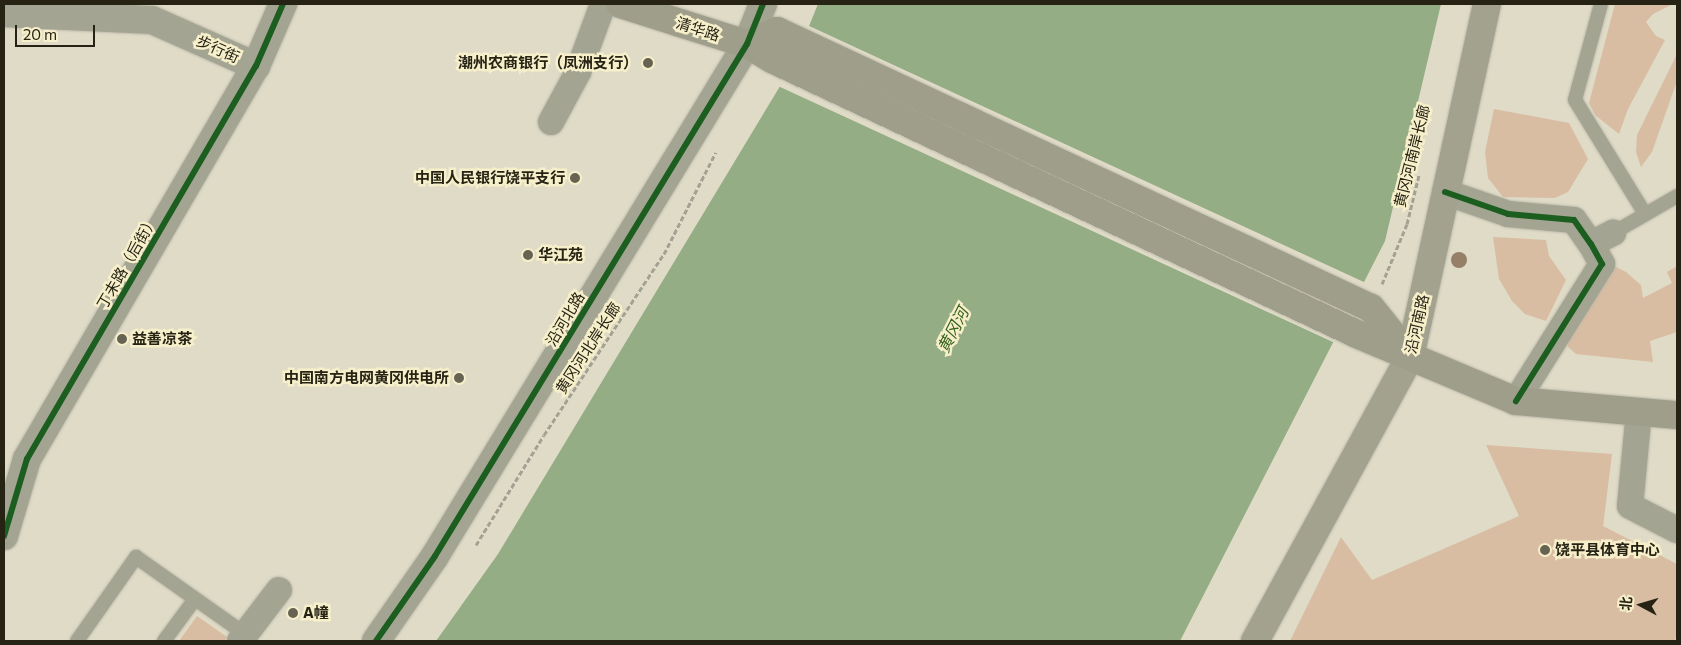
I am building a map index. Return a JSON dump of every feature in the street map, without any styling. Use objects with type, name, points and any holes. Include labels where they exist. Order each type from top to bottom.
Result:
[{"type":"main road","name":"清华路","points":[[620,4],[747,44],[779,48]]},
{"type":"main road","name":"沿河南路","points":[[1254,641],[1410,357],[1487,4]]},
{"type":"main road","points":[[779,48],[1372,308],[1410,357]]},
{"type":"main road","points":[[779,48],[1359,335],[1516,401],[1677,414]]},
{"type":"street","name":"丁未路（后街）","points":[[4,536],[27,459],[256,66],[283,4]]},
{"type":"street","points":[[552,122],[578,72],[603,4]]},
{"type":"street","name":"沿河北路","points":[[376,641],[435,556],[747,44],[763,4]]},
{"type":"street","name":"步行街","points":[[4,13],[152,20],[256,66]]},
{"type":"street","points":[[1445,192],[1508,214],[1574,220],[1602,238],[1602,264],[1516,401]]},
{"type":"street","points":[[1639,411],[1630,506],[1677,530]]},
{"type":"street","points":[[242,638],[278,590]]},
{"type":"lane","points":[[1601,4],[1575,100],[1645,214]]},
{"type":"lane","points":[[1602,238],[1677,196]]},
{"type":"lane","points":[[77,641],[136,557],[195,599],[242,638]]},
{"type":"lane","points":[[164,641],[195,599]]},
{"type":"shaded area","points":[[1615,4],[1673,4],[1653,14],[1646,22],[1656,36],[1665,40],[1628,109],[1619,134],[1595,115],[1589,103]]},
{"type":"shaded area","points":[[1677,54],[1677,81],[1652,152],[1641,167],[1636,152],[1637,135]]},
{"type":"shaded area","points":[[1494,109],[1569,123],[1588,159],[1568,192],[1555,198],[1503,197],[1488,178],[1485,152]]},
{"type":"shaded area","points":[[1493,237],[1546,240],[1549,256],[1566,280],[1546,321],[1525,314],[1512,301],[1499,279]]},
{"type":"shaded area","points":[[1614,266],[1626,272],[1641,285],[1643,298],[1672,283],[1667,272],[1677,266],[1677,332],[1650,341],[1653,362],[1576,354],[1568,347],[1567,335]]},
{"type":"shaded area","name":"饶平县体育中心","points":[[1486,445],[1612,454],[1603,526],[1677,564],[1677,631],[1675,641],[1290,641],[1341,537],[1372,580],[1519,516]]},
{"type":"shaded area","points":[[197,616],[227,637],[224,641],[179,641]]},
{"type":"water","name":"黄冈河","points":[[818,4],[1441,4],[1385,241],[1180,641],[436,641],[498,554],[794,63]]},
{"type":"pier","points":[[807,25],[1366,283],[1335,343],[778,86],[792,62]]},
{"type":"cycle path","points":[[4,536],[27,459],[256,66],[283,4]]},
{"type":"cycle path","points":[[376,641],[435,556],[747,44],[763,4]]},
{"type":"cycle path","points":[[1445,192],[1508,214],[1574,220],[1602,264],[1516,401]]},
{"type":"place","name":"潮州农商银行（凤洲支行）","points":[[648,63]]},
{"type":"place","name":"中国人民银行饶平支行","points":[[575,178]]},
{"type":"place","name":"华江苑","points":[[528,255]]},
{"type":"place","name":"益善凉茶","points":[[122,339]]},
{"type":"place","name":"中国南方电网黄冈供电所","points":[[459,378]]},
{"type":"place","name":"饶平县体育中心","points":[[1545,550]]},
{"type":"place","name":"A幢","points":[[293,613]]}]
